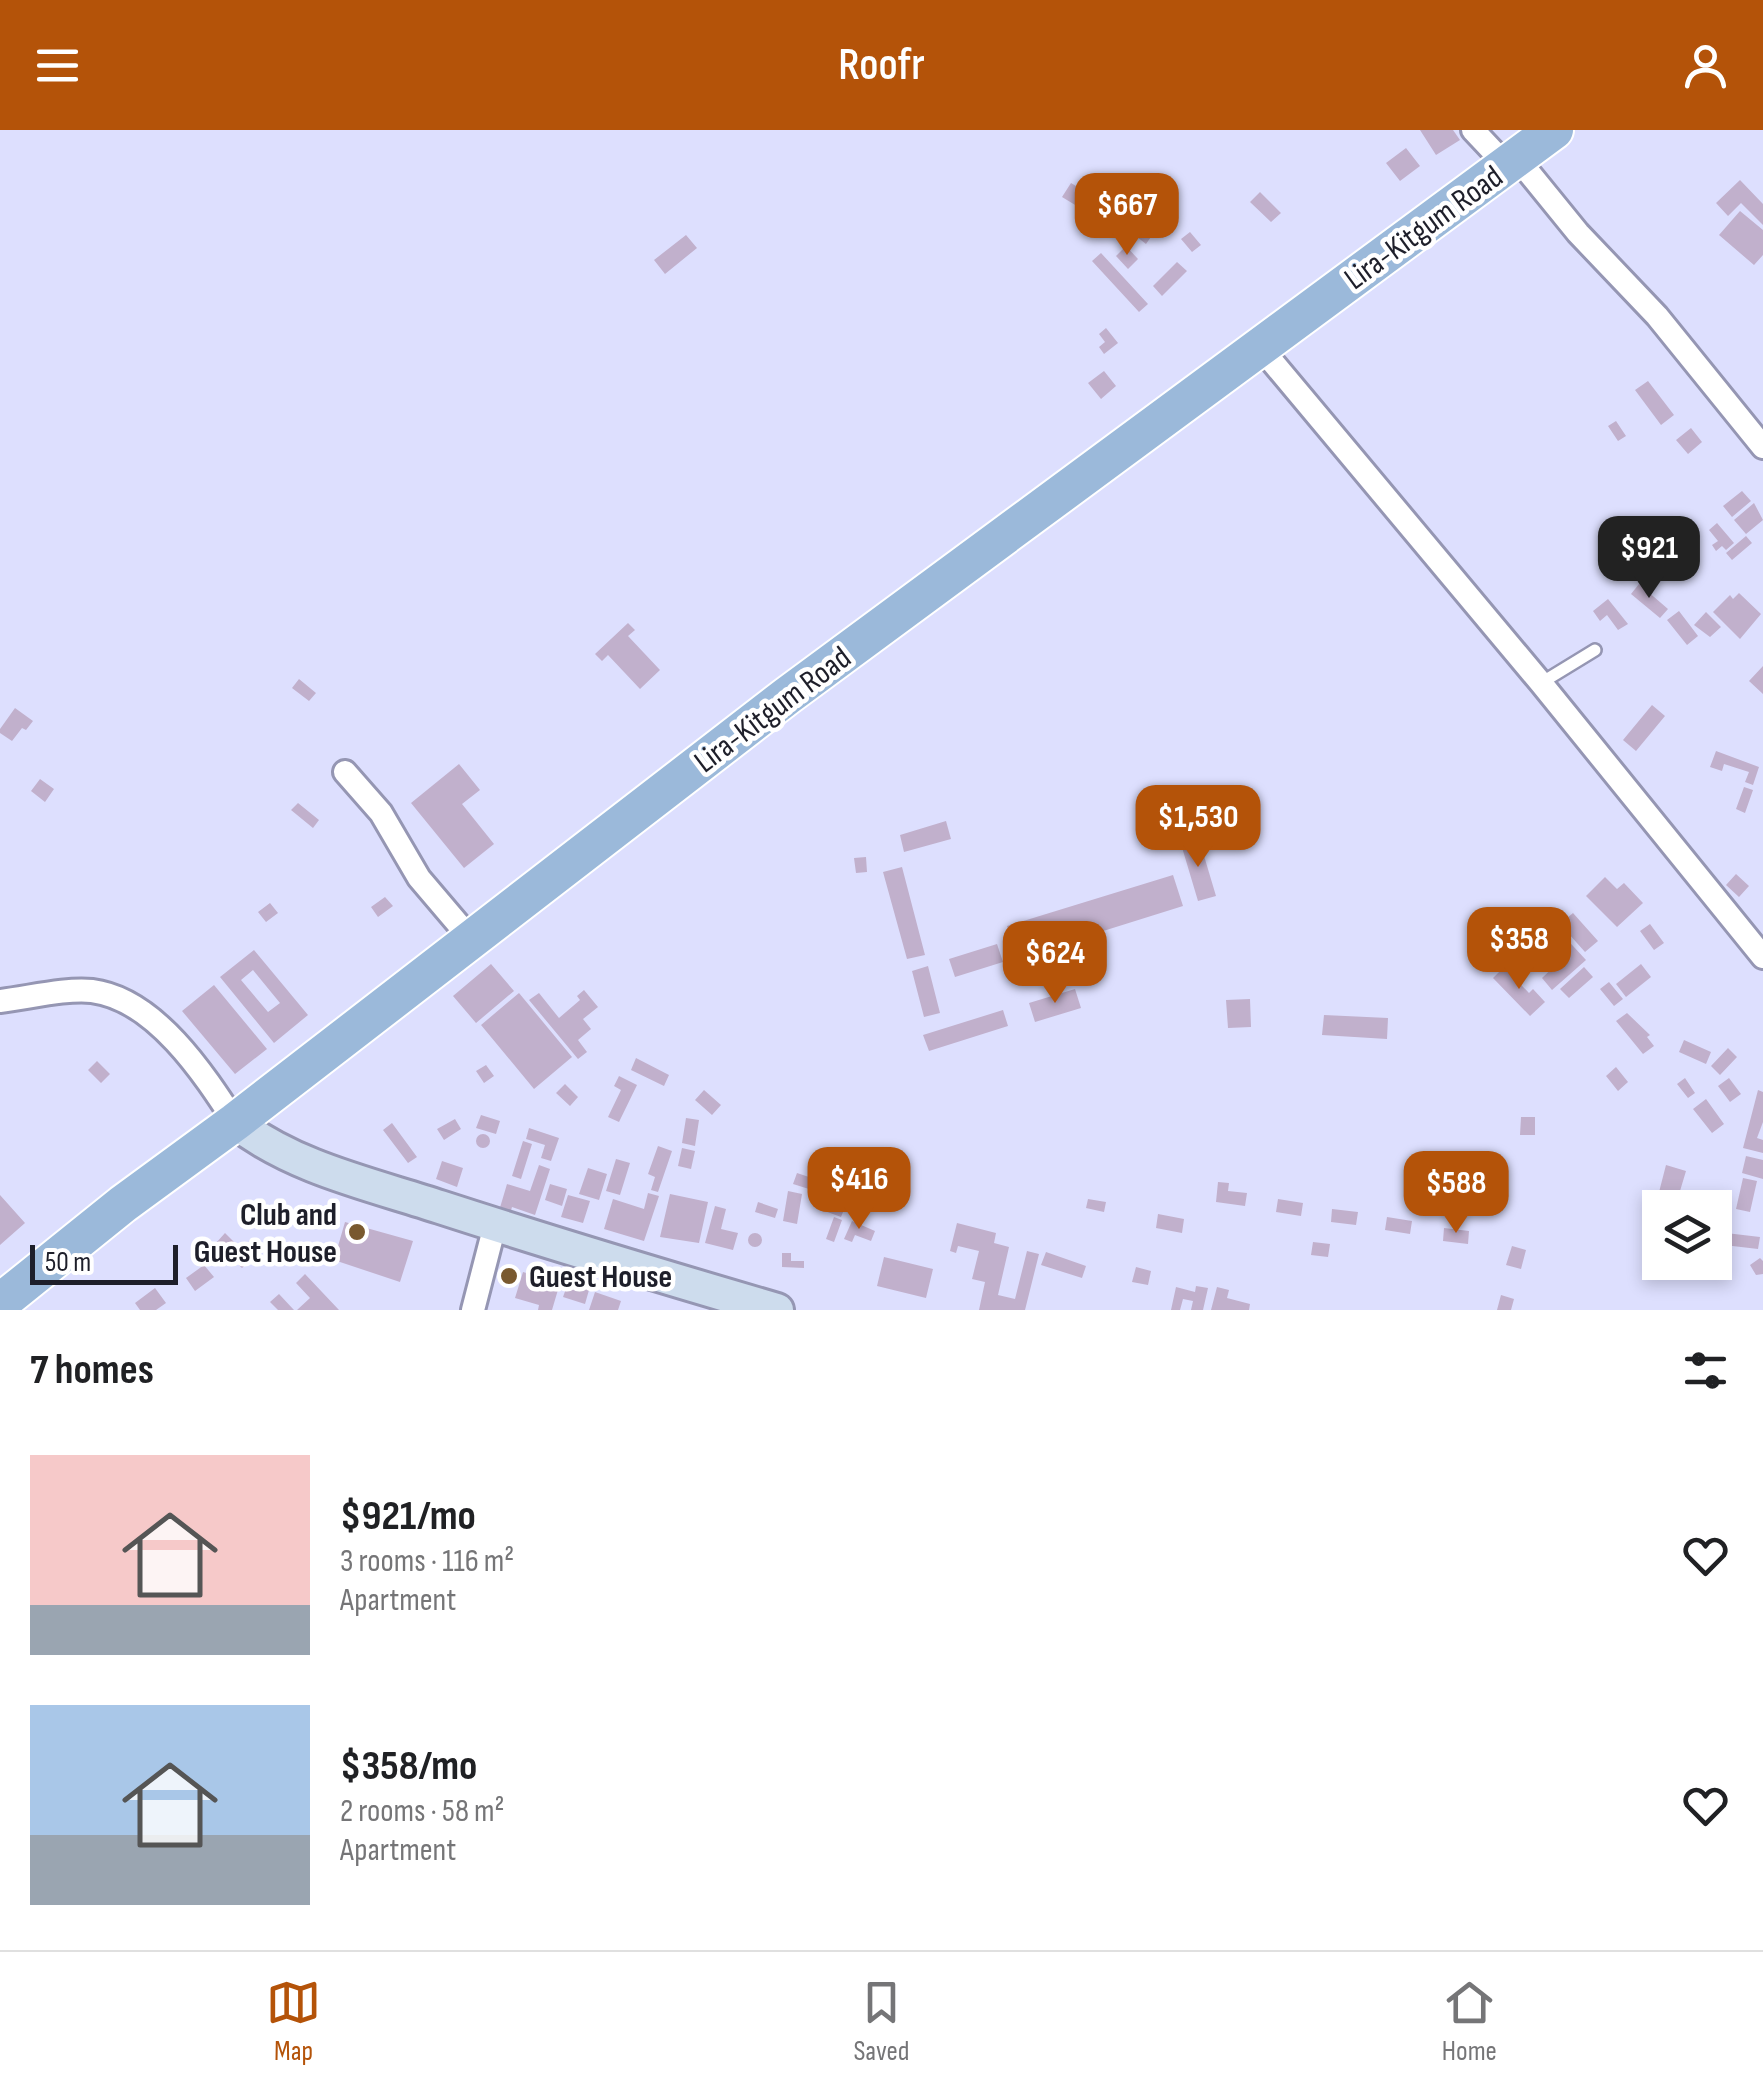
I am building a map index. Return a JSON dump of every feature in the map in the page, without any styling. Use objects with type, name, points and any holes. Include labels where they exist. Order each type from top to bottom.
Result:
[{"type":"main road","name":"Lira-Kitgum Road","points":[[0,1303],[123,1204],[236,1122],[787,696],[1554,130]]},
{"type":"street","points":[[1473,130],[1512,162],[1658,316],[1763,448]]},
{"type":"street","points":[[1260,347],[1541,683],[1763,957]]},
{"type":"street","points":[[344,772],[381,813],[419,878],[470,938]]},
{"type":"street","points":[[0,1001],[90,991],[122,999],[199,1065],[236,1122],[262,1143],[316,1166],[495,1225],[777,1310]]},
{"type":"street","points":[[474,1310],[495,1225]]},
{"type":"lane","points":[[1541,683],[1595,650]]},
{"type":"building","points":[[1420,130],[1453,130],[1460,140],[1436,155]]},
{"type":"building","points":[[1406,148],[1420,166],[1400,181],[1386,163]]},
{"type":"building","points":[[1740,180],[1763,204],[1763,225],[1741,203],[1728,216],[1716,203]]},
{"type":"building","points":[[1071,183],[1104,203],[1095,217],[1062,197]]},
{"type":"building","points":[[1260,192],[1281,213],[1271,222],[1250,202]]},
{"type":"building","points":[[1111,206],[1123,215],[1108,235],[1096,227]]},
{"type":"building","points":[[1740,211],[1763,230],[1763,255],[1754,265],[1719,235]]},
{"type":"building","points":[[1139,223],[1153,234],[1146,244],[1132,233]]},
{"type":"building","points":[[1190,232],[1201,245],[1192,252],[1181,239]]},
{"type":"building","points":[[686,235],[697,248],[665,274],[654,260]]},
{"type":"building","points":[[1126,246],[1138,259],[1128,269],[1116,256]]},
{"type":"building","points":[[1101,253],[1148,304],[1139,312],[1092,261]]},
{"type":"building","points":[[1177,262],[1187,271],[1162,296],[1153,286]]},
{"type":"building","points":[[1106,328],[1118,343],[1104,354],[1099,347],[1105,342],[1099,334]]},
{"type":"building","points":[[1104,371],[1116,386],[1101,399],[1088,383]]},
{"type":"building","points":[[1648,381],[1674,415],[1661,425],[1635,390]]},
{"type":"building","points":[[1616,421],[1626,436],[1618,441],[1608,426]]},
{"type":"building","points":[[1691,428],[1702,442],[1688,454],[1676,440]]},
{"type":"building","points":[[1742,491],[1751,501],[1732,517],[1723,506]]},
{"type":"building","points":[[1754,503],[1763,520],[1746,534],[1734,520]]},
{"type":"building","points":[[1717,523],[1734,543],[1726,550],[1722,546],[1716,551],[1712,545],[1718,541],[1709,530]]},
{"type":"building","points":[[1746,536],[1752,543],[1732,560],[1726,553]]},
{"type":"building","points":[[1639,584],[1668,609],[1660,618],[1631,594]]},
{"type":"building","points":[[1739,593],[1761,614],[1740,639],[1713,612],[1730,595],[1733,599]]},
{"type":"building","points":[[1608,599],[1628,624],[1618,630],[1607,615],[1600,621],[1593,611]]},
{"type":"building","points":[[1679,611],[1698,636],[1687,645],[1667,620]]},
{"type":"building","points":[[1706,612],[1721,627],[1710,637],[1694,625]]},
{"type":"building","points":[[628,623],[635,630],[628,636],[660,670],[640,689],[608,655],[602,661],[595,654]]},
{"type":"building","points":[[1763,666],[1763,694],[1749,681]]},
{"type":"building","points":[[299,679],[316,693],[309,701],[292,688]]},
{"type":"building","points":[[1652,705],[1665,716],[1636,751],[1623,740]]},
{"type":"building","points":[[15,708],[33,721],[12,741],[0,729]]},
{"type":"building","points":[[1716,751],[1759,767],[1753,785],[1745,782],[1749,772],[1724,764],[1722,771],[1710,767]]},
{"type":"building","points":[[459,764],[480,790],[462,804],[494,844],[464,868],[411,803]]},
{"type":"building","points":[[40,779],[54,789],[45,802],[31,791]]},
{"type":"building","points":[[1744,787],[1753,790],[1745,813],[1736,809]]},
{"type":"building","points":[[298,803],[319,820],[313,828],[291,810]]},
{"type":"building","points":[[946,821],[951,839],[904,852],[900,835]]},
{"type":"building","points":[[1199,839],[1216,896],[1198,901],[1181,844]]},
{"type":"building","points":[[866,857],[867,872],[856,873],[854,858]]},
{"type":"building","points":[[902,867],[925,955],[907,959],[883,872]]},
{"type":"building","points":[[1736,874],[1749,886],[1739,897],[1726,885]]},
{"type":"building","points":[[1173,875],[1183,906],[1017,958],[1007,926]]},
{"type":"building","points":[[1605,877],[1617,889],[1624,883],[1643,903],[1617,927],[1586,896]]},
{"type":"building","points":[[385,897],[393,906],[378,917],[371,907]]},
{"type":"building","points":[[270,903],[278,913],[266,922],[258,912]]},
{"type":"building","points":[[1573,913],[1598,941],[1585,952],[1560,924]]},
{"type":"building","points":[[1650,924],[1664,943],[1654,950],[1640,931]]},
{"type":"building","points":[[1561,933],[1586,960],[1552,990],[1542,978],[1561,960],[1548,945]]},
{"type":"building","points":[[997,944],[1003,962],[955,977],[949,959]]},
{"type":"building","points":[[254,950],[308,1015],[274,1043],[220,977]],"holes":[[[253,970],[280,1003],[268,1012],[241,980]]]},
{"type":"building","points":[[491,964],[514,991],[476,1023],[453,996]]},
{"type":"building","points":[[1641,964],[1651,977],[1626,997],[1616,984]]},
{"type":"building","points":[[928,966],[940,1013],[924,1017],[912,971]]},
{"type":"building","points":[[1504,967],[1529,993],[1533,989],[1545,1002],[1530,1016],[1493,978]]},
{"type":"building","points":[[1584,967],[1593,977],[1569,998],[1560,989]]},
{"type":"building","points":[[1609,982],[1623,999],[1614,1006],[1600,989]]},
{"type":"building","points":[[214,985],[267,1049],[235,1074],[182,1011]]},
{"type":"building","points":[[1075,989],[1081,1008],[1035,1022],[1029,1003]]},
{"type":"building","points":[[584,990],[598,1007],[583,1019],[591,1029],[578,1040],[587,1052],[578,1059],[529,1000],[539,993],[559,1018],[580,1000],[577,996]]},
{"type":"building","points":[[519,993],[572,1057],[534,1089],[481,1025]]},
{"type":"building","points":[[1250,999],[1251,1027],[1228,1028],[1226,1000]]},
{"type":"building","points":[[1003,1010],[1008,1026],[929,1051],[923,1035]]},
{"type":"building","points":[[1627,1013],[1650,1035],[1647,1037],[1654,1046],[1643,1054],[1616,1021]]},
{"type":"building","points":[[1324,1015],[1388,1018],[1387,1039],[1322,1035]]},
{"type":"building","points":[[1684,1040],[1711,1052],[1706,1064],[1679,1052]]},
{"type":"building","points":[[1728,1048],[1737,1057],[1720,1075],[1711,1066]]},
{"type":"building","points":[[636,1058],[669,1075],[664,1086],[631,1070]]},
{"type":"building","points":[[97,1061],[110,1074],[101,1083],[88,1070]]},
{"type":"building","points":[[486,1065],[494,1076],[484,1083],[476,1071]]},
{"type":"building","points":[[1616,1067],[1628,1082],[1618,1091],[1606,1076]]},
{"type":"building","points":[[619,1076],[637,1085],[619,1122],[608,1117],[621,1090],[614,1086]]},
{"type":"building","points":[[1685,1078],[1695,1093],[1688,1098],[1677,1084]]},
{"type":"building","points":[[1729,1078],[1741,1094],[1730,1102],[1718,1086]]},
{"type":"building","points":[[565,1084],[578,1097],[570,1106],[556,1093]]},
{"type":"building","points":[[704,1090],[721,1105],[712,1115],[695,1100]]},
{"type":"building","points":[[1758,1090],[1763,1092],[1763,1122],[1757,1138],[1763,1140],[1763,1153],[1743,1148]]},
{"type":"building","points":[[1706,1099],[1724,1124],[1712,1133],[1693,1109]]},
{"type":"building","points":[[481,1115],[500,1121],[496,1134],[476,1128]]},
{"type":"building","points":[[1521,1117],[1535,1117],[1535,1135],[1520,1135]]},
{"type":"building","points":[[686,1118],[699,1120],[695,1146],[682,1143]]},
{"type":"building","points":[[455,1119],[461,1129],[444,1140],[437,1129]]},
{"type":"building","points":[[392,1123],[417,1157],[408,1163],[383,1130]]},
{"type":"building","points":[[529,1128],[559,1138],[551,1161],[541,1158],[545,1145],[526,1139]]},
{"type":"building","points":[[483,1134],[490,1141],[483,1148],[476,1141]]},
{"type":"building","points":[[523,1141],[532,1144],[521,1179],[512,1176]]},
{"type":"building","points":[[658,1146],[672,1151],[658,1192],[651,1190],[655,1177],[648,1174]]},
{"type":"building","points":[[682,1148],[695,1151],[691,1169],[678,1166]]},
{"type":"building","points":[[1746,1156],[1763,1160],[1763,1179],[1742,1173]]},
{"type":"building","points":[[616,1159],[630,1163],[620,1195],[606,1191]]},
{"type":"building","points":[[442,1161],[463,1168],[457,1187],[436,1179]]},
{"type":"building","points":[[539,1165],[550,1169],[535,1215],[512,1207],[510,1214],[499,1211],[507,1184],[530,1191]]},
{"type":"building","points":[[1666,1165],[1686,1171],[1680,1190],[1660,1190]]},
{"type":"building","points":[[588,1168],[607,1174],[599,1200],[579,1194]]},
{"type":"building","points":[[797,1173],[812,1178],[809,1189],[793,1184]]},
{"type":"building","points":[[1743,1178],[1757,1181],[1750,1212],[1736,1209]]},
{"type":"building","points":[[1218,1182],[1229,1183],[1228,1191],[1247,1193],[1245,1206],[1216,1202]]},
{"type":"building","points":[[550,1184],[567,1189],[562,1206],[545,1200]]},
{"type":"building","points":[[788,1191],[802,1194],[797,1224],[783,1221]]},
{"type":"building","points":[[648,1193],[659,1196],[644,1241],[604,1229],[613,1199],[644,1209]]},
{"type":"building","points":[[670,1194],[708,1202],[699,1243],[660,1237]]},
{"type":"building","points":[[0,1195],[25,1223],[0,1245]]},
{"type":"building","points":[[568,1195],[590,1201],[583,1223],[561,1217]]},
{"type":"building","points":[[1088,1199],[1106,1202],[1104,1212],[1086,1208]]},
{"type":"building","points":[[1278,1199],[1303,1203],[1301,1216],[1276,1212]]},
{"type":"building","points":[[825,1200],[845,1207],[841,1217],[822,1210]]},
{"type":"building","points":[[758,1202],[778,1209],[775,1218],[755,1212]]},
{"type":"building","points":[[715,1206],[726,1209],[721,1229],[738,1233],[733,1250],[705,1243]]},
{"type":"building","points":[[1332,1209],[1358,1212],[1356,1225],[1331,1222]]},
{"type":"building","points":[[1158,1214],[1184,1219],[1182,1233],[1156,1228]]},
{"type":"building","points":[[834,1217],[842,1220],[834,1242],[826,1239]]},
{"type":"building","points":[[1387,1217],[1412,1221],[1410,1234],[1385,1230]]},
{"type":"building","points":[[852,1221],[875,1231],[871,1241],[855,1235],[852,1242],[844,1239]]},
{"type":"building","points":[[345,1222],[413,1241],[400,1282],[334,1260]]},
{"type":"building","points":[[957,1223],[996,1233],[994,1243],[1009,1247],[998,1295],[1015,1299],[1027,1251],[1039,1254],[1025,1310],[979,1310],[985,1282],[972,1279],[979,1251],[958,1246],[956,1253],[950,1251]]},
{"type":"building","points":[[1444,1228],[1469,1231],[1468,1244],[1443,1241]]},
{"type":"building","points":[[225,1233],[251,1259],[242,1268],[216,1243]]},
{"type":"building","points":[[755,1233],[762,1240],[755,1247],[748,1240]]},
{"type":"building","points":[[1732,1234],[1760,1237],[1758,1249],[1732,1246]]},
{"type":"building","points":[[1313,1242],[1330,1244],[1328,1257],[1311,1255]]},
{"type":"building","points":[[1512,1246],[1526,1250],[1521,1269],[1506,1265]]},
{"type":"building","points":[[1046,1252],[1086,1266],[1082,1278],[1041,1265]]},
{"type":"building","points":[[782,1253],[791,1253],[791,1261],[804,1261],[804,1268],[782,1267]]},
{"type":"building","points":[[884,1257],[933,1269],[926,1298],[877,1286]]},
{"type":"building","points":[[1760,1258],[1763,1274],[1756,1275],[1750,1265]]},
{"type":"building","points":[[204,1265],[214,1277],[195,1291],[186,1278]]},
{"type":"building","points":[[1136,1267],[1151,1271],[1148,1285],[1132,1282]]},
{"type":"building","points":[[523,1272],[560,1283],[552,1310],[538,1310],[539,1305],[515,1298]]},
{"type":"building","points":[[305,1274],[339,1310],[297,1310],[310,1298],[296,1283]]},
{"type":"building","points":[[568,1283],[589,1290],[585,1304],[563,1297]]},
{"type":"building","points":[[1196,1286],[1208,1288],[1203,1310],[1191,1310],[1193,1301],[1183,1299],[1180,1310],[1171,1310],[1176,1287],[1195,1292]]},
{"type":"building","points":[[1217,1287],[1229,1290],[1227,1298],[1250,1304],[1249,1310],[1211,1310]]},
{"type":"building","points":[[155,1288],[166,1303],[156,1310],[140,1310],[135,1303]]},
{"type":"building","points":[[595,1292],[621,1301],[618,1310],[589,1310]]},
{"type":"building","points":[[279,1294],[294,1310],[278,1310],[270,1302]]},
{"type":"building","points":[[1501,1295],[1514,1299],[1511,1310],[1497,1310]]},
{"type":"place","name":"Club and Guest House","points":[[357,1232]]},
{"type":"place","name":"Guest House","points":[[509,1276]]}]
